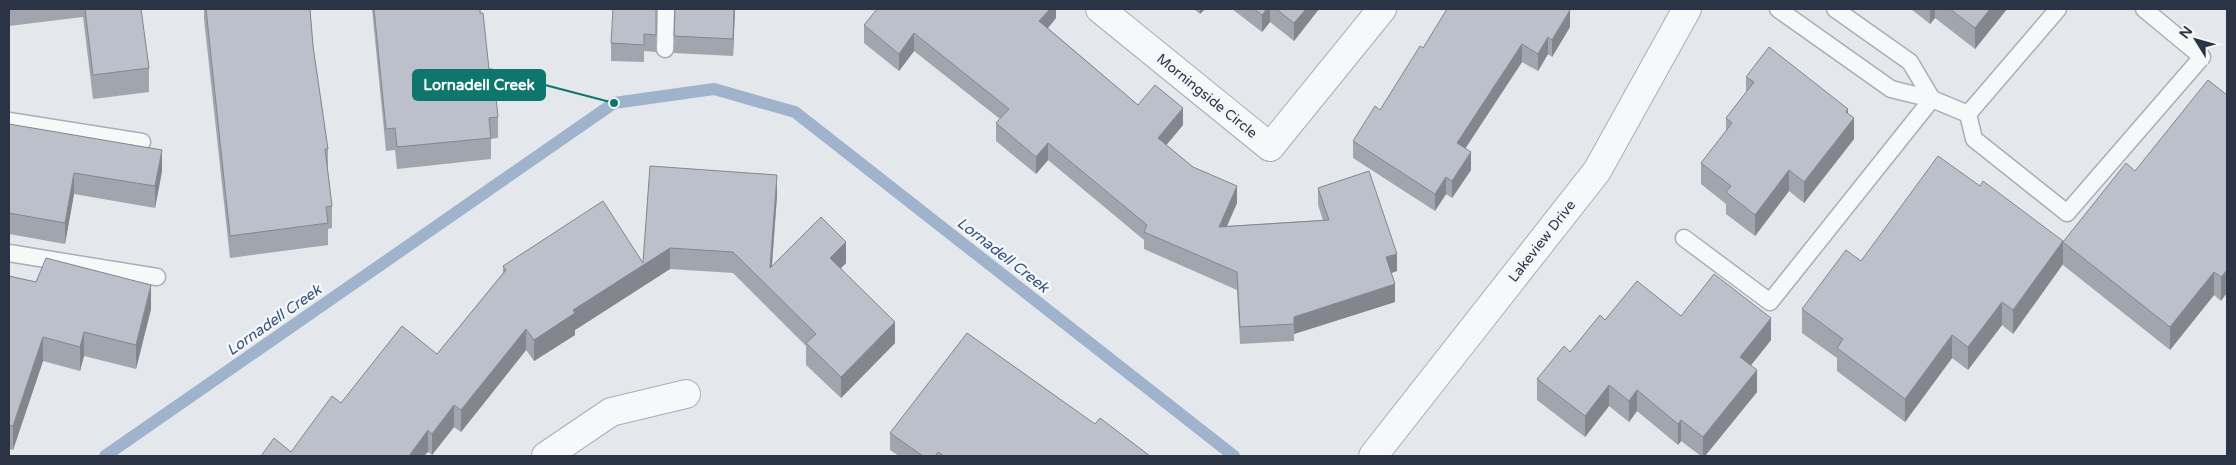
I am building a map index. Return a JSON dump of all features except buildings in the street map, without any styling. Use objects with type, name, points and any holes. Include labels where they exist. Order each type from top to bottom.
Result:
[{"type":"street","name":"Morningside Circle","points":[[1100,9],[1270,147],[1382,9]]},
{"type":"street","name":"Lakeview Drive","points":[[1373,456],[1597,171],[1687,9]]},
{"type":"street","points":[[546,456],[610,412],[686,394]]},
{"type":"lane","points":[[665,49],[666,9]]},
{"type":"lane","points":[[1778,9],[1891,89],[1932,99],[1968,114]]},
{"type":"lane","points":[[1836,9],[1910,62],[1932,99]]},
{"type":"lane","points":[[1968,114],[2058,9]]},
{"type":"lane","points":[[1968,114],[1974,139],[2067,213],[2202,57],[2144,9]]},
{"type":"lane","points":[[1684,238],[1770,302],[1932,99]]},
{"type":"lane","points":[[9,121],[142,142]]},
{"type":"lane","points":[[9,253],[157,277]]},
{"type":"waterway","name":"Lornadell Creek","points":[[105,456],[614,103],[714,89],[795,112],[1234,456]]},
{"type":"place","name":"Lornadell Creek","points":[[614,103]]}]
